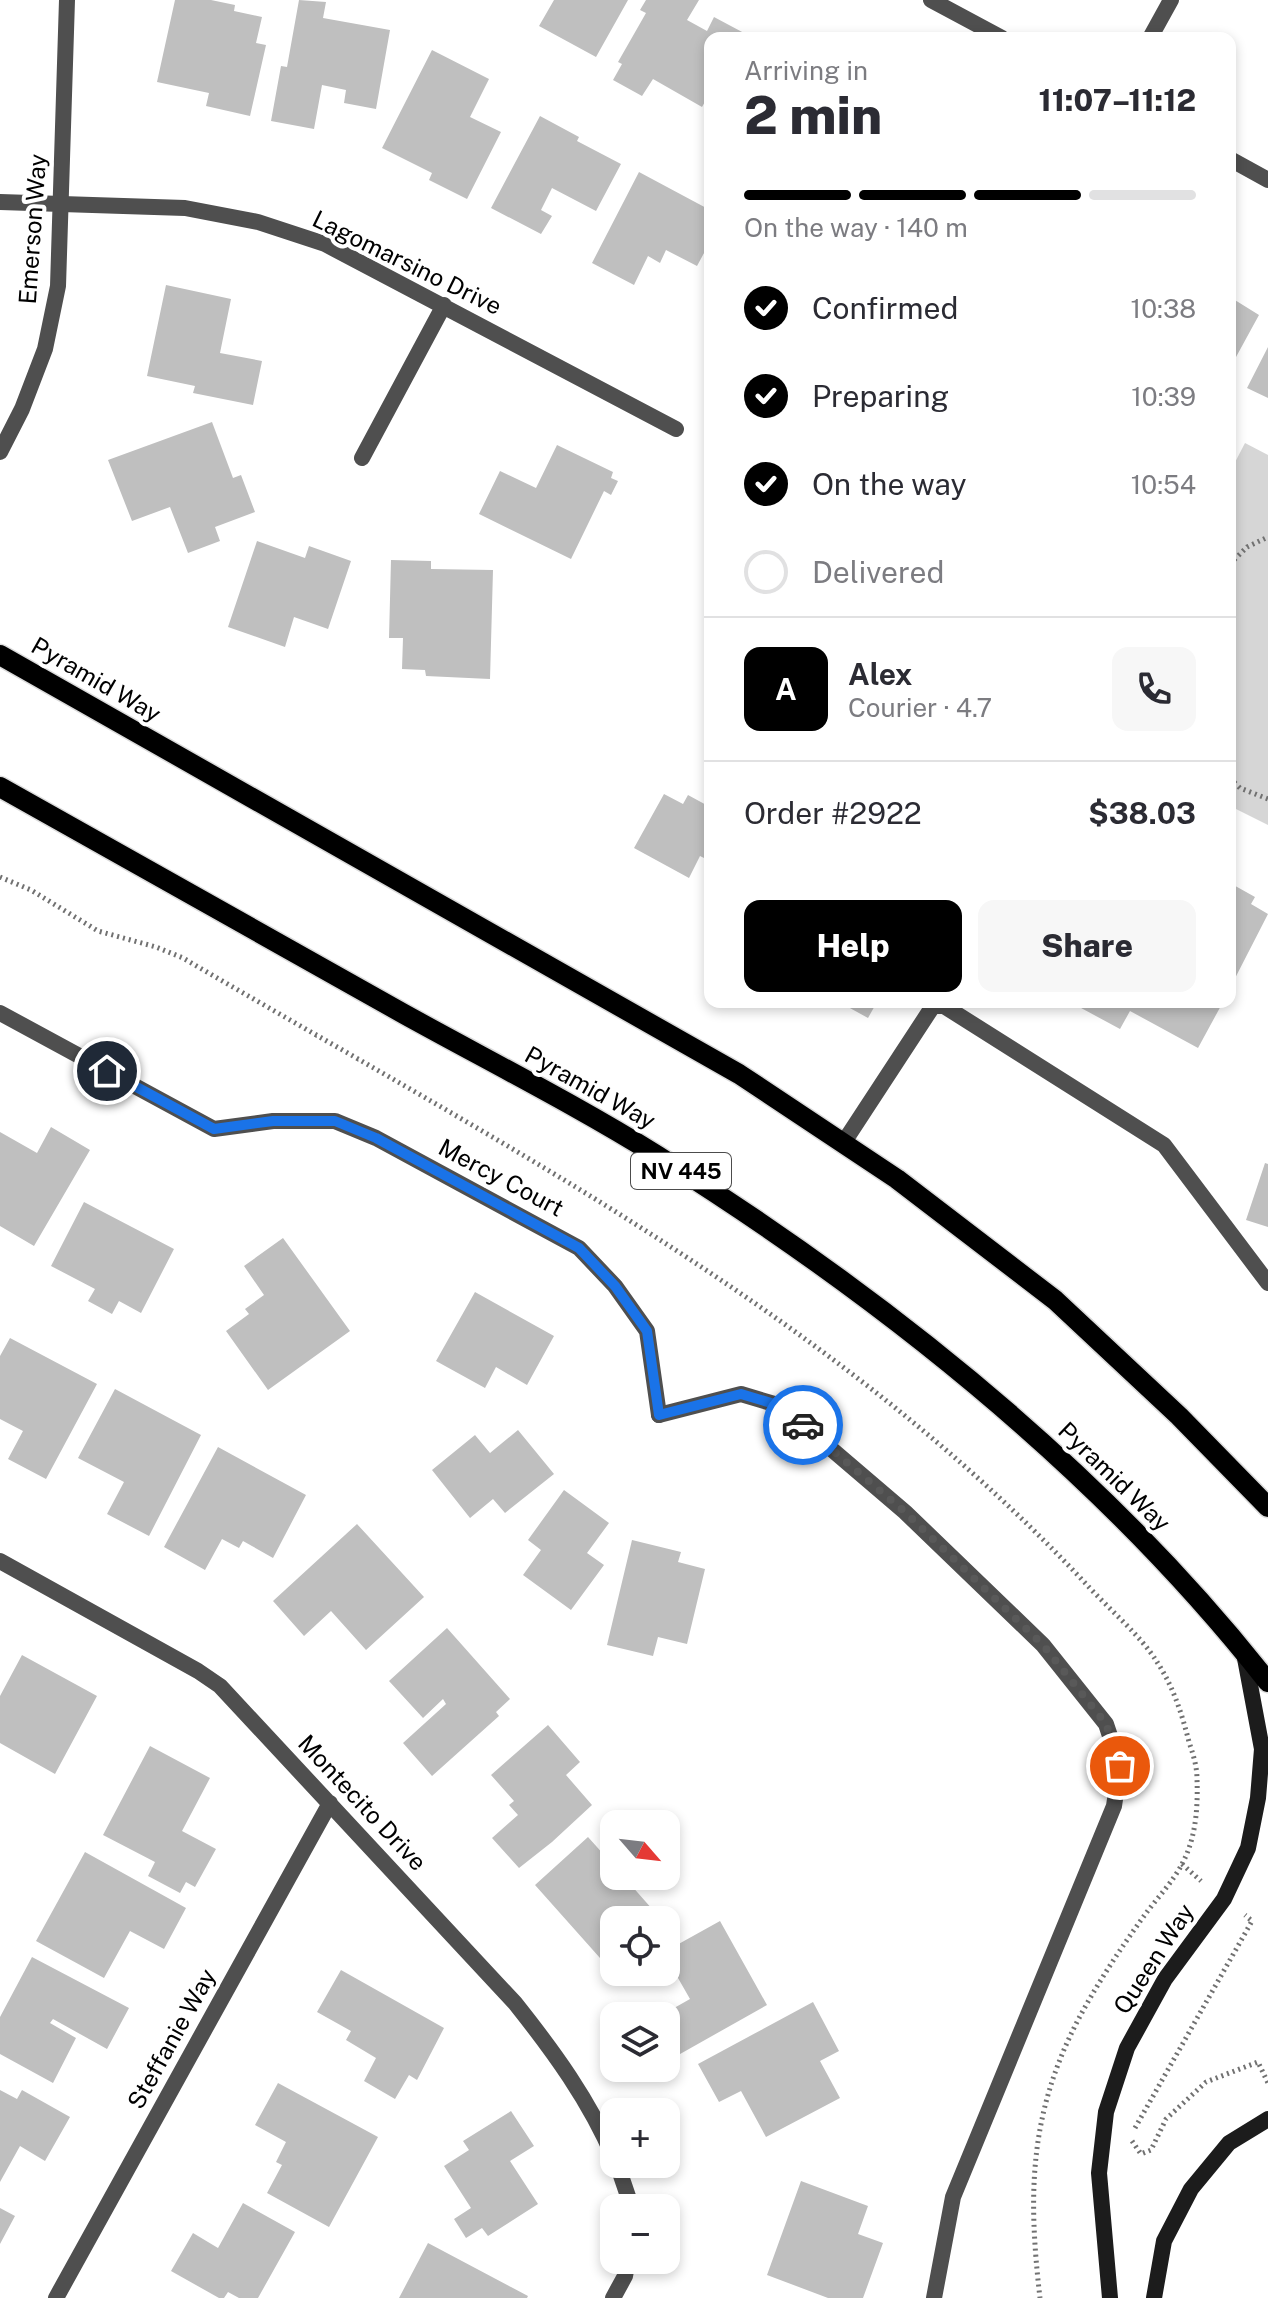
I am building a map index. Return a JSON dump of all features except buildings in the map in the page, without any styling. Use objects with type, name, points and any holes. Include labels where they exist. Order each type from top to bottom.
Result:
[{"type":"main road","name":"Pyramid Way","points":[[0,655],[739,1074],[844,1142],[1055,1300],[1179,1416],[1268,1507]]},
{"type":"main road","name":"Pyramid Way","points":[[0,787],[654,1154],[789,1242],[911,1332],[1030,1433],[1156,1552],[1268,1682]]},
{"type":"street","name":"Emerson Way","points":[[0,452],[22,409],[45,349],[58,286],[67,0]]},
{"type":"street","points":[[931,0],[991,32]]},
{"type":"street","points":[[1153,32],[1171,0]]},
{"type":"street","points":[[1236,162],[1268,180]]},
{"type":"street","name":"Lagomarsino Drive","points":[[0,202],[185,208],[258,222],[325,244],[676,429]]},
{"type":"street","points":[[362,458],[444,305]]},
{"type":"street","points":[[844,1142],[931,1008]]},
{"type":"street","points":[[947,1008],[1164,1145],[1268,1283]]},
{"type":"street","name":"Mercy Court","points":[[0,1013],[214,1129],[273,1121],[335,1121],[376,1138],[579,1248],[615,1286],[647,1331],[659,1415],[741,1394],[781,1406],[905,1512],[1043,1645],[1106,1724],[1120,1766],[1114,1806],[953,2197],[934,2298]]},
{"type":"street","name":"Montecito Drive","points":[[0,1561],[220,1686],[515,2003],[558,2056],[600,2126]]},
{"type":"street","name":"Queen Way","points":[[1110,2298],[1099,2173],[1106,2112],[1127,2048],[1165,1979],[1224,1899],[1248,1848],[1258,1798],[1262,1749],[1244,1652]]},
{"type":"street","name":"Steffanie Way","points":[[56,2298],[330,1803]]},
{"type":"street","points":[[1154,2298],[1164,2241],[1191,2189],[1229,2143],[1268,2119]]},
{"type":"street","points":[[613,2298],[625,2274]]},
{"type":"path","points":[[1236,558],[1247,547],[1268,537]]},
{"type":"path","points":[[1236,784],[1268,799]]},
{"type":"path","points":[[0,877],[31,890],[98,931],[183,958],[590,1196],[730,1285],[841,1365],[941,1444],[1041,1536],[1156,1660],[1181,1711],[1198,1772],[1195,1826],[1182,1864],[1120,1949],[1084,2010],[1044,2101],[1033,2164],[1033,2239],[1040,2298]]},
{"type":"path","points":[[1182,1864],[1201,1881]]},
{"type":"path","points":[[1241,1913],[1252,1921],[1134,2130],[1132,2143],[1141,2154],[1151,2150],[1166,2119],[1206,2082],[1258,2062],[1268,2083]]},
{"type":"shaded area","points":[[1245,443],[1268,455],[1268,825],[1236,809],[1236,460]]},
{"type":"way so far","points":[[803,1425],[905,1512],[1043,1645],[1106,1724],[1120,1766]]},
{"type":"route","points":[[107,1071],[214,1129],[273,1121],[335,1121],[376,1138],[579,1248],[615,1286],[647,1331],[659,1415],[741,1394],[781,1406],[803,1425]]}]
